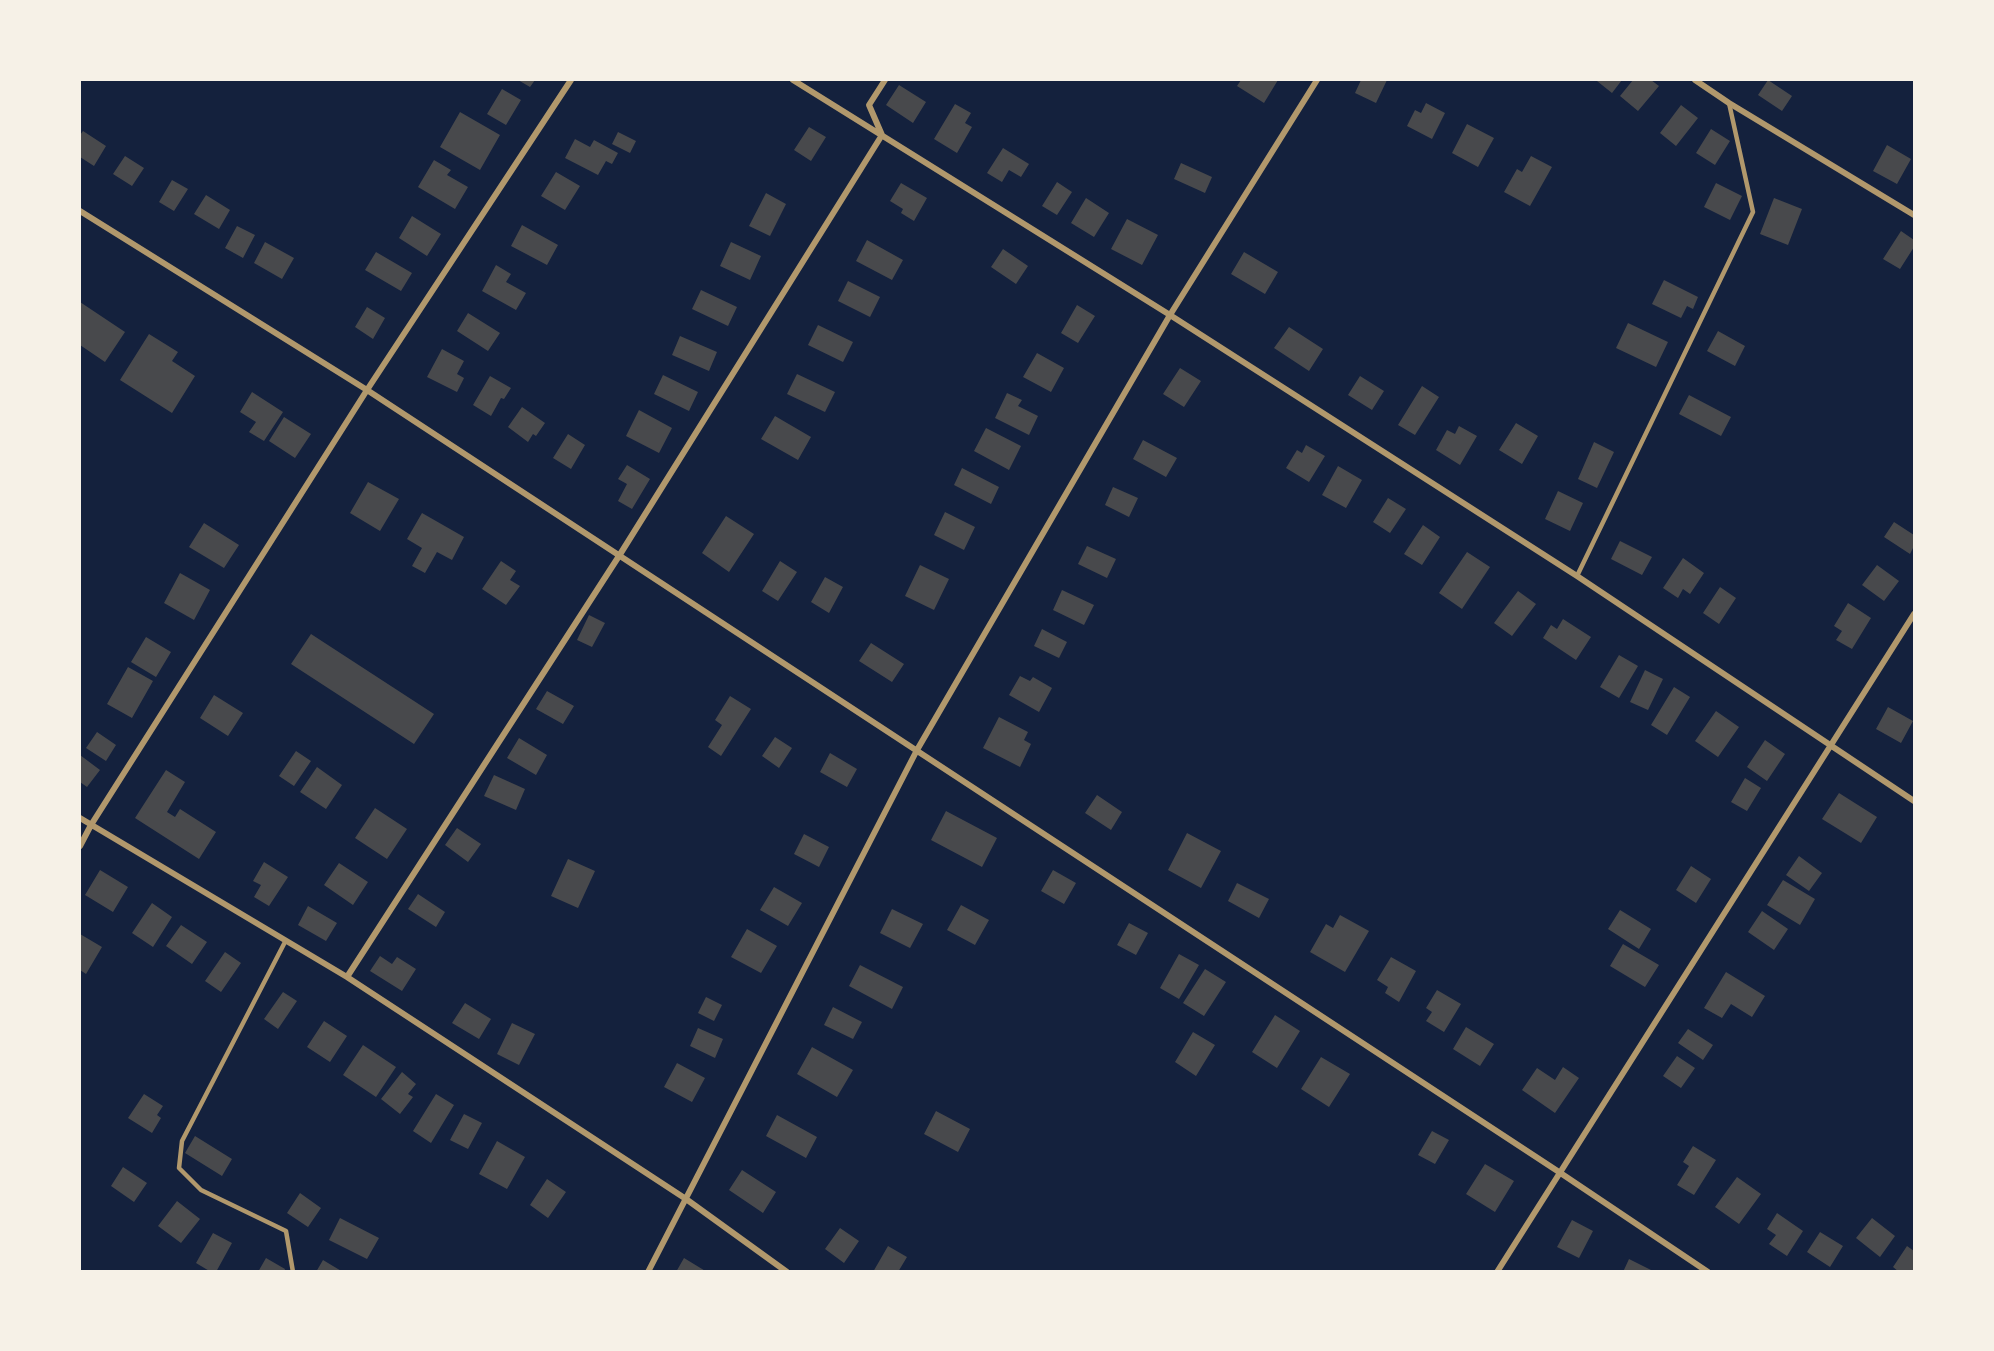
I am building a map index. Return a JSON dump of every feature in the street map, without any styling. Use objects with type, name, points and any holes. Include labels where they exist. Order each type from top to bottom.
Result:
[{"type":"street","points":[[80,846],[90,825],[367,390],[571,80]]},
{"type":"street","points":[[793,80],[1170,315],[1577,576],[1914,801]]},
{"type":"street","points":[[882,135],[869,105],[885,80]]},
{"type":"street","points":[[648,1272],[917,750],[1170,315],[1317,80]]},
{"type":"street","points":[[1695,80],[1914,215]]},
{"type":"street","points":[[347,977],[619,556],[882,135]]},
{"type":"street","points":[[80,211],[367,390],[1708,1272]]},
{"type":"street","points":[[1497,1272],[1914,614]]},
{"type":"street","points":[[80,818],[347,977],[686,1199],[787,1272]]},
{"type":"lane","points":[[1577,576],[1753,213],[1729,103]]},
{"type":"lane","points":[[285,942],[182,1141],[178,1168],[201,1190],[286,1231],[293,1272]]},
{"type":"building","points":[[518,80],[535,80],[530,87]]},
{"type":"building","points":[[1241,80],[1278,80],[1264,103],[1237,86]]},
{"type":"building","points":[[1361,80],[1387,80],[1376,103],[1355,93]]},
{"type":"building","points":[[1598,80],[1622,80],[1612,93]]},
{"type":"building","points":[[1633,80],[1651,80],[1659,86],[1638,111],[1620,96]]},
{"type":"building","points":[[1768,80],[1792,96],[1782,111],[1758,95]]},
{"type":"building","points":[[899,85],[926,102],[913,123],[886,105]]},
{"type":"building","points":[[502,89],[521,100],[506,125],[487,114]]},
{"type":"building","points":[[1426,103],[1445,113],[1432,139],[1407,126],[1415,110],[1421,113]]},
{"type":"building","points":[[955,104],[971,113],[965,123],[972,127],[957,153],[934,139]]},
{"type":"building","points":[[1681,105],[1698,118],[1676,146],[1660,133]]},
{"type":"building","points":[[460,112],[500,135],[480,170],[440,147]]},
{"type":"building","points":[[1467,124],[1494,138],[1478,167],[1452,153]]},
{"type":"building","points":[[809,127],[826,137],[811,161],[794,150]]},
{"type":"building","points":[[1711,129],[1730,141],[1715,165],[1696,153]]},
{"type":"building","points":[[83,131],[106,146],[94,166],[80,157],[80,135]]},
{"type":"building","points":[[618,132],[636,141],[630,153],[612,144]]},
{"type":"building","points":[[575,139],[590,147],[594,140],[618,153],[612,164],[606,161],[598,175],[565,158]]},
{"type":"building","points":[[1887,145],[1911,159],[1897,184],[1873,171]]},
{"type":"building","points":[[1003,148],[1029,164],[1021,177],[1009,170],[1002,182],[987,173]]},
{"type":"building","points":[[125,156],[144,168],[132,186],[113,174]]},
{"type":"building","points":[[1531,156],[1552,167],[1530,206],[1504,192],[1517,169],[1522,172]]},
{"type":"building","points":[[434,160],[451,170],[447,175],[468,187],[455,209],[418,187]]},
{"type":"building","points":[[1181,163],[1212,177],[1205,193],[1174,179]]},
{"type":"building","points":[[556,172],[580,186],[565,210],[541,196]]},
{"type":"building","points":[[172,180],[188,189],[174,211],[159,202]]},
{"type":"building","points":[[1057,182],[1072,192],[1057,215],[1042,206]]},
{"type":"building","points":[[901,183],[927,198],[914,221],[901,213],[903,209],[890,201]]},
{"type":"building","points":[[1716,183],[1742,196],[1730,220],[1704,207]]},
{"type":"building","points":[[766,193],[786,204],[770,236],[749,226]]},
{"type":"building","points":[[206,195],[230,210],[219,229],[194,214]]},
{"type":"building","points":[[1086,198],[1109,213],[1094,237],[1071,223]]},
{"type":"building","points":[[1774,198],[1802,209],[1788,245],[1760,234]]},
{"type":"building","points":[[412,216],[441,234],[427,256],[399,238]]},
{"type":"building","points":[[1127,219],[1158,235],[1142,265],[1111,249]]},
{"type":"building","points":[[522,225],[558,245],[547,265],[511,246]]},
{"type":"building","points":[[237,226],[255,235],[243,258],[225,248]]},
{"type":"building","points":[[1901,231],[1914,240],[1914,247],[1900,269],[1883,259]]},
{"type":"building","points":[[867,240],[903,260],[892,280],[856,261]]},
{"type":"building","points":[[265,242],[294,258],[282,279],[254,263]]},
{"type":"building","points":[[731,242],[761,256],[750,280],[720,266]]},
{"type":"building","points":[[1003,249],[1028,266],[1016,284],[991,267]]},
{"type":"building","points":[[376,252],[412,273],[401,291],[365,270]]},
{"type":"building","points":[[1244,252],[1278,272],[1265,294],[1231,274]]},
{"type":"building","points":[[496,265],[511,274],[506,282],[526,293],[516,310],[482,291]]},
{"type":"building","points":[[1664,280],[1698,297],[1693,309],[1687,306],[1681,318],[1652,304]]},
{"type":"building","points":[[848,281],[880,297],[870,317],[838,301]]},
{"type":"building","points":[[701,290],[737,307],[728,326],[692,309]]},
{"type":"building","points":[[80,302],[125,332],[105,362],[80,345]]},
{"type":"building","points":[[1077,305],[1095,316],[1078,343],[1061,333]]},
{"type":"building","points":[[367,307],[385,318],[373,339],[355,327]]},
{"type":"building","points":[[468,313],[500,333],[488,351],[457,331]]},
{"type":"building","points":[[1628,323],[1668,342],[1656,367],[1616,348]]},
{"type":"building","points":[[818,325],[853,342],[843,362],[808,345]]},
{"type":"building","points":[[1289,327],[1323,349],[1309,371],[1274,348]]},
{"type":"building","points":[[1718,331],[1745,346],[1735,366],[1707,351]]},
{"type":"building","points":[[149,334],[178,352],[172,361],[195,376],[172,413],[120,380]]},
{"type":"building","points":[[680,336],[717,352],[709,371],[672,355]]},
{"type":"building","points":[[442,349],[464,361],[457,374],[464,378],[457,392],[427,377]]},
{"type":"building","points":[[1037,353],[1064,368],[1051,392],[1023,377]]},
{"type":"building","points":[[1180,368],[1201,381],[1184,407],[1163,394]]},
{"type":"building","points":[[797,374],[835,392],[825,412],[787,394]]},
{"type":"building","points":[[663,375],[698,392],[689,411],[654,394]]},
{"type":"building","points":[[490,376],[511,388],[504,399],[501,398],[491,416],[473,405]]},
{"type":"building","points":[[1360,376],[1384,391],[1372,410],[1348,395]]},
{"type":"building","points":[[1422,386],[1439,397],[1415,435],[1398,425]]},
{"type":"building","points":[[252,392],[283,412],[264,441],[249,432],[256,422],[240,412]]},
{"type":"building","points":[[1007,393],[1022,400],[1018,406],[1038,416],[1029,435],[995,418]]},
{"type":"building","points":[[1689,395],[1731,417],[1721,436],[1679,414]]},
{"type":"building","points":[[522,407],[545,423],[536,436],[533,434],[528,442],[508,427]]},
{"type":"building","points":[[639,410],[672,428],[659,453],[626,436]]},
{"type":"building","points":[[775,416],[811,437],[798,460],[761,439]]},
{"type":"building","points":[[284,417],[311,434],[295,458],[269,441]]},
{"type":"building","points":[[1516,423],[1538,436],[1522,464],[1499,450]]},
{"type":"building","points":[[1459,426],[1477,436],[1460,465],[1436,450],[1447,430],[1455,434]]},
{"type":"building","points":[[986,428],[1021,446],[1009,470],[974,451]]},
{"type":"building","points":[[568,434],[585,445],[571,469],[553,458]]},
{"type":"building","points":[[1143,440],[1177,458],[1166,477],[1133,459]]},
{"type":"building","points":[[1594,442],[1614,452],[1597,488],[1578,479]]},
{"type":"building","points":[[1306,445],[1325,456],[1309,482],[1286,468],[1297,450],[1302,453]]},
{"type":"building","points":[[627,465],[650,479],[632,509],[618,501],[627,484],[618,479]]},
{"type":"building","points":[[1338,466],[1362,480],[1346,508],[1322,495]]},
{"type":"building","points":[[962,468],[999,487],[991,504],[954,485]]},
{"type":"building","points":[[368,482],[399,499],[380,531],[350,513]]},
{"type":"building","points":[[1113,487],[1138,498],[1129,517],[1105,505]]},
{"type":"building","points":[[1558,491],[1583,503],[1570,531],[1545,519]]},
{"type":"building","points":[[1388,498],[1406,509],[1390,533],[1373,522]]},
{"type":"building","points":[[945,512],[975,527],[964,550],[934,535]]},
{"type":"building","points":[[422,513],[464,537],[452,560],[437,552],[425,573],[412,566],[422,548],[407,539]]},
{"type":"building","points":[[726,516],[754,534],[729,572],[702,553]]},
{"type":"building","points":[[1894,522],[1914,535],[1914,546],[1910,554],[1884,537]]},
{"type":"building","points":[[204,523],[239,545],[224,568],[189,547]]},
{"type":"building","points":[[1423,525],[1440,537],[1422,565],[1404,554]]},
{"type":"building","points":[[1620,541],[1652,557],[1642,575],[1611,559]]},
{"type":"building","points":[[1087,546],[1116,559],[1107,578],[1078,564]]},
{"type":"building","points":[[1467,552],[1490,567],[1462,609],[1439,593]]},
{"type":"building","points":[[1683,558],[1704,573],[1690,594],[1683,589],[1678,598],[1663,588]]},
{"type":"building","points":[[501,561],[516,571],[510,580],[520,586],[506,605],[482,589]]},
{"type":"building","points":[[780,561],[797,572],[778,601],[762,591]]},
{"type":"building","points":[[920,565],[949,579],[934,610],[905,596]]},
{"type":"building","points":[[1877,565],[1899,581],[1884,601],[1862,585]]},
{"type":"building","points":[[180,573],[210,590],[194,620],[164,603]]},
{"type":"building","points":[[825,577],[843,587],[829,613],[811,602]]},
{"type":"building","points":[[1720,587],[1736,598],[1719,624],[1703,613]]},
{"type":"building","points":[[1062,590],[1094,605],[1084,625],[1053,610]]},
{"type":"building","points":[[1518,591],[1536,604],[1512,636],[1494,623]]},
{"type":"building","points":[[1848,603],[1871,618],[1852,649],[1836,640],[1842,631],[1834,626]]},
{"type":"building","points":[[589,615],[605,623],[592,647],[577,640]]},
{"type":"building","points":[[1563,619],[1591,637],[1576,660],[1543,638],[1551,625],[1557,629]]},
{"type":"building","points":[[1042,629],[1067,642],[1059,658],[1034,646]]},
{"type":"building","points":[[311,634],[434,714],[414,744],[291,664]]},
{"type":"building","points":[[146,637],[171,652],[156,677],[131,662]]},
{"type":"building","points":[[871,643],[904,664],[892,682],[859,661]]},
{"type":"building","points":[[1619,655],[1638,666],[1619,698],[1600,687]]},
{"type":"building","points":[[128,667],[153,681],[132,718],[107,704]]},
{"type":"building","points":[[1645,670],[1663,679],[1648,710],[1630,702]]},
{"type":"building","points":[[1020,676],[1030,681],[1033,677],[1052,688],[1039,712],[1009,695]]},
{"type":"building","points":[[1674,687],[1690,697],[1667,735],[1651,725]]},
{"type":"building","points":[[547,691],[574,706],[563,724],[536,709]]},
{"type":"building","points":[[214,695],[243,713],[228,736],[200,718]]},
{"type":"building","points":[[730,696],[751,709],[721,756],[708,747],[722,725],[715,720]]},
{"type":"building","points":[[1888,707],[1913,721],[1901,743],[1876,729]]},
{"type":"building","points":[[1716,711],[1739,727],[1718,757],[1695,741]]},
{"type":"building","points":[[999,717],[1028,732],[1024,740],[1031,744],[1020,767],[983,748]]},
{"type":"building","points":[[97,732],[116,745],[106,761],[86,748]]},
{"type":"building","points":[[775,737],[792,748],[779,768],[762,756]]},
{"type":"building","points":[[519,738],[547,755],[536,775],[507,758]]},
{"type":"building","points":[[1765,740],[1785,754],[1767,781],[1747,767]]},
{"type":"building","points":[[296,751],[311,761],[294,786],[279,776]]},
{"type":"building","points":[[830,753],[857,769],[847,787],[820,772]]},
{"type":"building","points":[[80,755],[100,770],[87,787],[80,782]]},
{"type":"building","points":[[317,767],[342,785],[326,809],[300,792]]},
{"type":"building","points":[[166,770],[185,782],[167,812],[175,817],[180,809],[216,832],[199,859],[135,818]]},
{"type":"building","points":[[494,775],[525,789],[516,810],[484,796]]},
{"type":"building","points":[[1745,778],[1761,788],[1747,811],[1731,802]]},
{"type":"building","points":[[1839,793],[1877,817],[1861,843],[1822,819]]},
{"type":"building","points":[[1097,795],[1122,812],[1111,830],[1085,813]]},
{"type":"building","points":[[375,808],[407,829],[387,859],[355,838]]},
{"type":"building","points":[[946,811],[997,838],[982,867],[931,840]]},
{"type":"building","points":[[457,828],[481,844],[468,862],[445,845]]},
{"type":"building","points":[[1187,833],[1221,851],[1201,888],[1168,870]]},
{"type":"building","points":[[804,834],[829,847],[819,867],[794,854]]},
{"type":"building","points":[[1799,856],[1822,873],[1809,891],[1786,875]]},
{"type":"building","points":[[568,859],[595,871],[578,908],[551,896]]},
{"type":"building","points":[[264,862],[288,877],[269,906],[254,897],[261,885],[253,881]]},
{"type":"building","points":[[339,863],[368,882],[353,905],[324,885]]},
{"type":"building","points":[[1691,866],[1711,879],[1696,903],[1676,890]]},
{"type":"building","points":[[100,870],[128,887],[113,912],[85,895]]},
{"type":"building","points":[[1053,870],[1076,883],[1064,904],[1041,891]]},
{"type":"building","points":[[1783,880],[1815,899],[1800,925],[1767,905]]},
{"type":"building","points":[[1237,883],[1269,899],[1259,918],[1228,901]]},
{"type":"building","points":[[774,887],[802,903],[788,926],[760,910]]},
{"type":"building","points":[[418,894],[445,912],[436,927],[408,909]]},
{"type":"building","points":[[152,903],[172,917],[153,947],[132,933]]},
{"type":"building","points":[[961,905],[989,920],[975,945],[947,930]]},
{"type":"building","points":[[308,906],[337,923],[326,941],[298,925]]},
{"type":"building","points":[[892,909],[923,924],[910,948],[880,933]]},
{"type":"building","points":[[1620,910],[1651,929],[1639,949],[1608,929]]},
{"type":"building","points":[[1762,911],[1788,929],[1774,950],[1748,932]]},
{"type":"building","points":[[1340,915],[1369,931],[1345,972],[1310,952],[1326,924],[1333,928]]},
{"type":"building","points":[[1129,923],[1148,933],[1136,955],[1117,945]]},
{"type":"building","points":[[181,925],[207,942],[192,964],[166,946]]},
{"type":"building","points":[[747,929],[777,946],[761,973],[731,957]]},
{"type":"building","points":[[80,934],[102,947],[86,974],[80,970]]},
{"type":"building","points":[[1623,944],[1659,965],[1645,987],[1610,966]]},
{"type":"building","points":[[225,952],[241,963],[221,992],[205,981]]},
{"type":"building","points":[[1179,954],[1199,965],[1179,999],[1160,988]]},
{"type":"building","points":[[380,956],[392,964],[397,957],[416,969],[402,991],[370,971]]},
{"type":"building","points":[[1391,957],[1416,971],[1399,1002],[1385,993],[1388,987],[1377,980]]},
{"type":"building","points":[[860,965],[903,987],[892,1009],[849,986]]},
{"type":"building","points":[[1205,969],[1226,982],[1204,1016],[1183,1003]]},
{"type":"building","points":[[1726,972],[1765,996],[1752,1017],[1731,1004],[1722,1018],[1704,1008]]},
{"type":"building","points":[[1437,990],[1461,1004],[1444,1032],[1426,1021],[1432,1012],[1426,1008]]},
{"type":"building","points":[[283,992],[297,1001],[278,1029],[264,1019]]},
{"type":"building","points":[[706,997],[722,1005],[714,1021],[698,1013]]},
{"type":"building","points":[[465,1003],[491,1019],[479,1039],[452,1023]]},
{"type":"building","points":[[833,1007],[862,1022],[853,1039],[824,1025]]},
{"type":"building","points":[[1275,1015],[1300,1031],[1277,1068],[1252,1052]]},
{"type":"building","points":[[324,1021],[347,1036],[330,1062],[307,1047]]},
{"type":"building","points":[[512,1023],[535,1034],[519,1065],[497,1054]]},
{"type":"building","points":[[1466,1027],[1494,1044],[1480,1066],[1453,1049]]},
{"type":"building","points":[[698,1028],[723,1039],[715,1058],[690,1046]]},
{"type":"building","points":[[1688,1029],[1713,1045],[1703,1060],[1678,1043]]},
{"type":"building","points":[[1193,1032],[1215,1045],[1196,1076],[1175,1062]]},
{"type":"building","points":[[363,1045],[396,1067],[376,1097],[343,1075]]},
{"type":"building","points":[[812,1047],[853,1070],[837,1097],[797,1074]]},
{"type":"building","points":[[1677,1056],[1695,1068],[1681,1088],[1663,1076]]},
{"type":"building","points":[[1321,1057],[1350,1074],[1329,1107],[1301,1089]]},
{"type":"building","points":[[677,1063],[705,1078],[692,1102],[664,1087]]},
{"type":"building","points":[[1563,1067],[1579,1078],[1555,1113],[1522,1090],[1537,1068],[1555,1080]]},
{"type":"building","points":[[402,1072],[416,1084],[408,1094],[413,1097],[400,1114],[381,1099]]},
{"type":"building","points":[[144,1094],[163,1106],[157,1115],[161,1118],[152,1133],[128,1118]]},
{"type":"building","points":[[436,1094],[454,1105],[431,1143],[413,1131]]},
{"type":"building","points":[[936,1111],[970,1129],[958,1152],[924,1134]]},
{"type":"building","points":[[464,1114],[482,1123],[468,1149],[450,1140]]},
{"type":"building","points":[[777,1115],[817,1137],[806,1158],[766,1136]]},
{"type":"building","points":[[1432,1131],[1449,1140],[1435,1164],[1418,1155]]},
{"type":"building","points":[[195,1136],[232,1159],[222,1176],[185,1153]]},
{"type":"building","points":[[497,1141],[525,1157],[507,1189],[479,1174]]},
{"type":"building","points":[[1693,1146],[1716,1160],[1694,1195],[1677,1185],[1689,1166],[1683,1162]]},
{"type":"building","points":[[1485,1164],[1514,1181],[1495,1212],[1466,1194]]},
{"type":"building","points":[[123,1167],[147,1183],[134,1202],[111,1186]]},
{"type":"building","points":[[742,1170],[776,1192],[763,1213],[729,1190]]},
{"type":"building","points":[[1737,1177],[1761,1194],[1739,1224],[1715,1207]]},
{"type":"building","points":[[547,1179],[566,1192],[548,1218],[530,1205]]},
{"type":"building","points":[[300,1193],[321,1208],[308,1227],[287,1213]]},
{"type":"building","points":[[177,1201],[200,1219],[181,1243],[158,1226]]},
{"type":"building","points":[[1777,1213],[1803,1231],[1787,1256],[1769,1244],[1776,1235],[1767,1229]]},
{"type":"building","points":[[340,1218],[379,1238],[367,1259],[329,1240]]},
{"type":"building","points":[[1872,1218],[1895,1236],[1880,1257],[1856,1238]]},
{"type":"building","points":[[1572,1220],[1593,1231],[1579,1258],[1557,1247]]},
{"type":"building","points":[[840,1228],[859,1241],[844,1263],[825,1249]]},
{"type":"building","points":[[1820,1232],[1843,1246],[1830,1267],[1807,1252]]},
{"type":"building","points":[[213,1233],[232,1243],[216,1272],[211,1272],[196,1263]]},
{"type":"building","points":[[888,1246],[907,1257],[898,1272],[873,1272]]},
{"type":"building","points":[[1907,1246],[1914,1251],[1914,1272],[1899,1272],[1893,1267]]},
{"type":"building","points":[[266,1258],[285,1269],[284,1272],[258,1272]]},
{"type":"building","points":[[684,1258],[707,1272],[676,1272]]},
{"type":"building","points":[[1629,1259],[1655,1272],[1623,1272]]},
{"type":"building","points":[[323,1260],[343,1272],[316,1272]]}]
